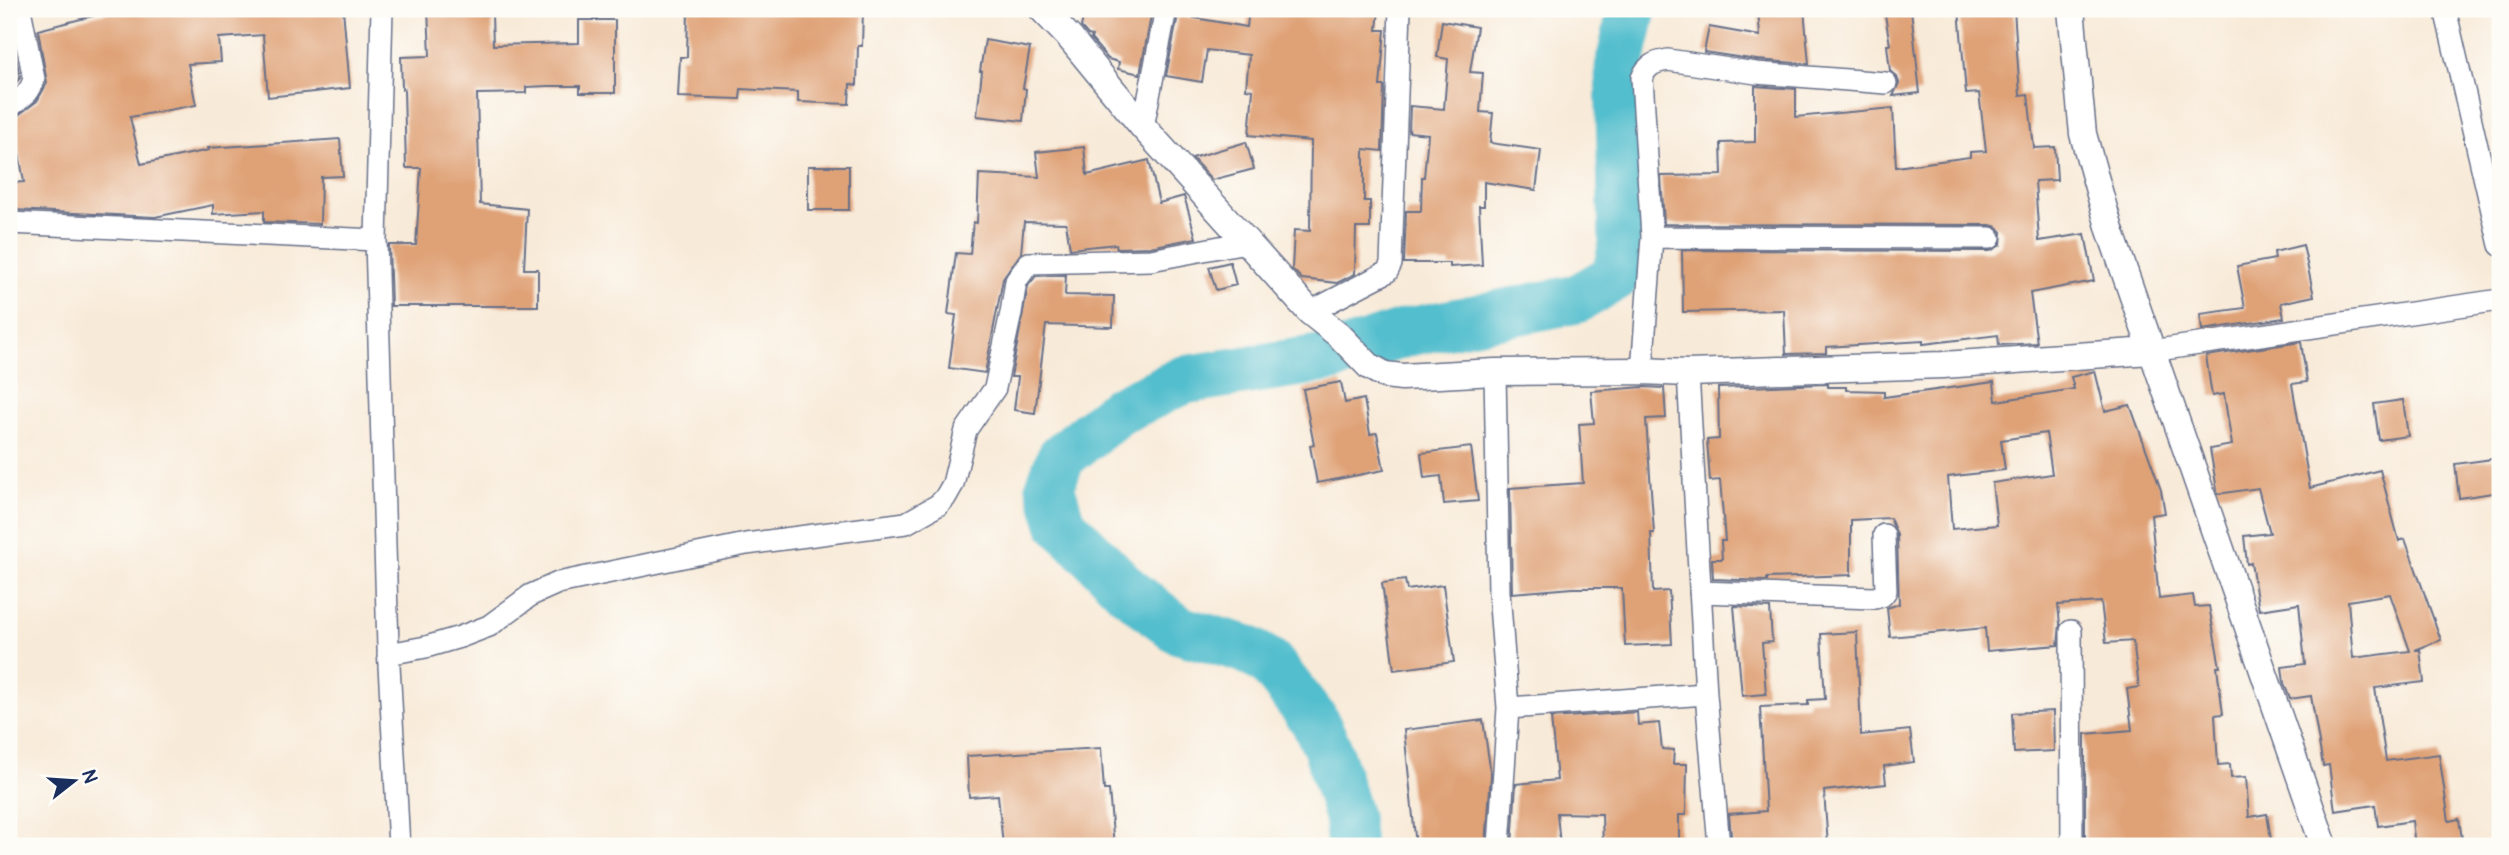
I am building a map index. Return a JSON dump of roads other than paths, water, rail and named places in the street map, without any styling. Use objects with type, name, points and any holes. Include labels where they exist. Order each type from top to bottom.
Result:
[{"type":"street","points":[[9,107],[32,89],[34,79],[20,9]]},
{"type":"street","points":[[382,9],[376,240],[388,653],[399,846]]},
{"type":"street","points":[[1042,9],[1070,38],[1143,127],[1310,312],[1339,335],[1369,366],[1385,375],[1402,377],[1495,372],[1642,371],[1688,373],[1943,365],[2151,351],[2500,300]]},
{"type":"street","points":[[1143,127],[1166,9]]},
{"type":"street","points":[[1310,312],[1387,272],[1391,264],[1400,9]]},
{"type":"street","points":[[2071,9],[2083,134],[2110,230],[2324,846]]},
{"type":"street","points":[[2445,9],[2500,245]]},
{"type":"street","points":[[1642,371],[1652,237],[1642,78],[1645,70],[1654,62],[1668,60],[1756,73],[1886,83]]},
{"type":"street","points":[[9,217],[376,240]]},
{"type":"street","points":[[1652,237],[1990,238]]},
{"type":"street","points":[[388,653],[437,644],[489,626],[531,595],[558,583],[746,544],[906,523],[938,505],[953,484],[966,430],[995,388],[1012,313],[1016,281],[1029,263],[1151,260],[1246,242]]},
{"type":"street","points":[[1495,372],[1499,592],[1508,708],[1499,846]]},
{"type":"street","points":[[1688,373],[1706,694],[1719,846]]},
{"type":"street","points":[[1700,592],[1874,598],[1882,596],[1886,591],[1884,535]]},
{"type":"street","points":[[2071,631],[2072,846]]},
{"type":"street","points":[[1508,708],[1706,694]]},
{"type":"waterway","points":[[1351,846],[1348,817],[1327,747],[1314,720],[1270,663],[1246,649],[1179,630],[1127,590],[1061,523],[1050,486],[1061,457],[1118,411],[1184,380],[1333,357],[1408,332],[1577,299],[1615,277],[1623,245],[1619,68],[1632,9]]}]
